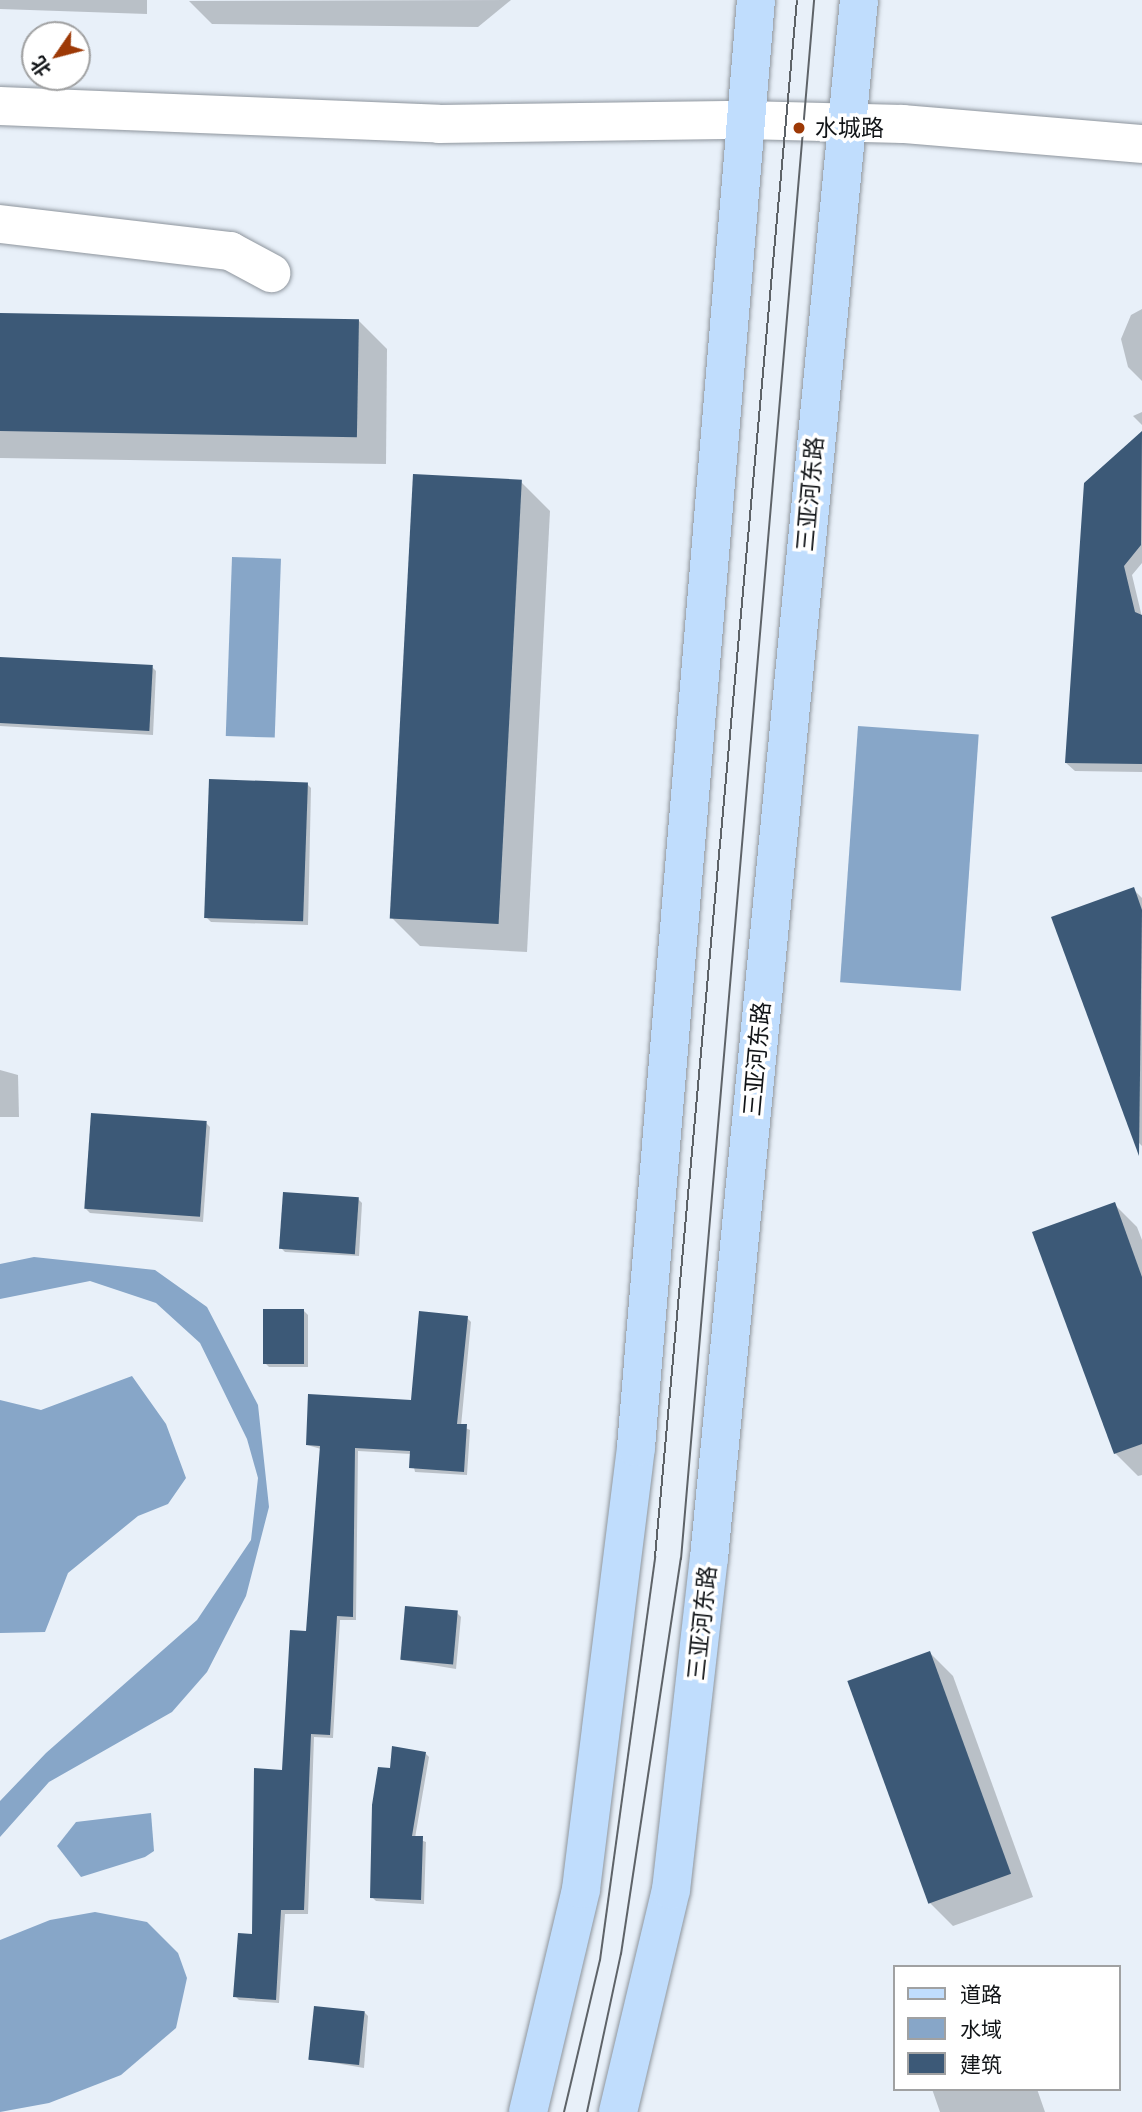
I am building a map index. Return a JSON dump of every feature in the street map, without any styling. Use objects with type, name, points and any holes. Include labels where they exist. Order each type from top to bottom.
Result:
[{"type":"main road","points":[[528,2112],[581,1889],[636,1447],[756,0]]},
{"type":"main road","name":"三亚河东路","points":[[618,2112],[671,1890],[709,1558],[859,0]]},
{"type":"street","points":[[0,106],[439,124],[744,120],[846,122],[974,128],[1142,144]]},
{"type":"street","points":[[0,224],[230,251],[271,273]]},
{"type":"water","points":[[232,557],[281,559],[275,738],[226,736]]},
{"type":"water","points":[[858,726],[979,734],[961,991],[840,982]]},
{"type":"water","points":[[34,1257],[155,1270],[207,1307],[258,1405],[269,1507],[246,1596],[207,1672],[172,1712],[49,1782],[0,1837],[0,1801],[46,1753],[197,1620],[251,1540],[258,1478],[247,1439],[200,1343],[156,1303],[90,1281],[0,1299],[0,1264]]},
{"type":"water","points":[[132,1376],[166,1424],[186,1478],[168,1504],[138,1516],[68,1573],[45,1632],[0,1633],[0,1400],[41,1410]]},
{"type":"water","points":[[151,1813],[154,1851],[145,1857],[81,1877],[57,1846],[76,1822]]},
{"type":"water","points":[[95,1912],[147,1922],[178,1953],[187,1978],[176,2028],[121,2075],[49,2103],[0,2112],[0,1940],[50,1920]]},
{"type":"building","points":[[0,313],[359,319],[357,437],[0,431]]},
{"type":"building","points":[[1142,431],[1141,545],[1124,566],[1135,612],[1142,615],[1142,764],[1065,763],[1084,483]]},
{"type":"building","points":[[413,474],[522,480],[499,924],[390,918]]},
{"type":"building","points":[[0,657],[153,665],[149,731],[0,723]]},
{"type":"building","points":[[209,779],[308,782],[303,921],[204,918]]},
{"type":"building","points":[[1134,887],[1142,910],[1139,1156],[1051,917]]},
{"type":"building","points":[[91,1113],[207,1121],[200,1217],[84,1209]]},
{"type":"building","points":[[283,1192],[359,1197],[355,1254],[279,1249]]},
{"type":"building","points":[[1115,1202],[1142,1277],[1142,1444],[1114,1454],[1032,1232]]},
{"type":"building","points":[[263,1309],[304,1309],[304,1364],[263,1364]]},
{"type":"building","points":[[419,1311],[468,1316],[457,1424],[467,1424],[464,1472],[409,1468],[410,1451],[355,1448],[353,1617],[337,1616],[330,1735],[311,1734],[304,1910],[281,1910],[276,2000],[233,1997],[238,1933],[252,1934],[254,1768],[282,1770],[290,1630],[306,1631],[320,1446],[306,1445],[308,1394],[411,1400]]},
{"type":"building","points":[[405,1606],[458,1611],[453,1664],[400,1660]]},
{"type":"building","points":[[930,1651],[1011,1874],[928,1904],[847,1681]]},
{"type":"building","points":[[392,1746],[426,1752],[412,1836],[423,1836],[421,1900],[370,1898],[372,1805],[378,1767],[390,1768]]},
{"type":"building","points":[[314,2006],[365,2011],[359,2065],[308,2060]]},
{"type":"tram line","points":[[564,2112],[600,1960],[655,1557],[797,0]]},
{"type":"tram line","points":[[587,2112],[621,1954],[681,1559],[814,0]]},
{"type":"place","name":"水城路","points":[[799,128]]}]
